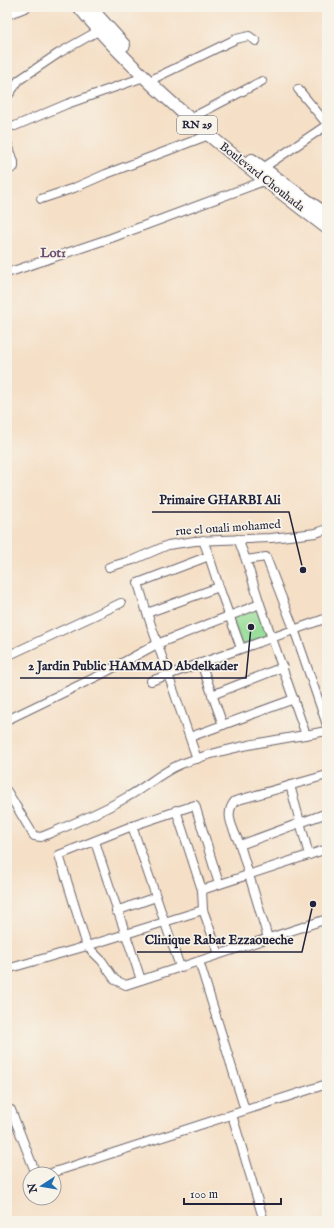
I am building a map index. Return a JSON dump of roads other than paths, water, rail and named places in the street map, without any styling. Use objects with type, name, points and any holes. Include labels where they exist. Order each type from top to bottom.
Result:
[{"type":"highway","name":"Boulevard Chouhada","points":[[79,7],[98,31],[150,78],[209,136],[258,171],[264,181],[327,228]]},
{"type":"highway","name":"RN 29","points":[[90,7],[150,78],[197,115],[258,171],[327,215]]},
{"type":"street","points":[[7,15],[27,7]]},
{"type":"street","points":[[7,98],[19,80],[59,53],[98,31]]},
{"type":"street","points":[[15,126],[67,104],[150,78],[236,39],[249,36],[256,41]]},
{"type":"street","points":[[197,115],[262,81]]},
{"type":"street","points":[[258,171],[327,124],[298,89]]},
{"type":"street","points":[[41,199],[74,188],[106,174],[209,136]]},
{"type":"street","points":[[7,142],[14,162],[14,167],[7,171]]},
{"type":"street","points":[[7,273],[111,238],[264,181]]},
{"type":"street","name":"rue el ouali mohamed","points":[[109,567],[133,560],[168,544],[203,540],[316,533],[327,529]]},
{"type":"street","points":[[238,539],[306,735]]},
{"type":"street","points":[[203,540],[241,648]]},
{"type":"street","points":[[197,759],[167,675],[138,583],[209,556]]},
{"type":"street","points":[[246,560],[266,557],[294,629],[327,725]]},
{"type":"street","points":[[147,612],[220,587]]},
{"type":"street","points":[[7,656],[121,603]]},
{"type":"street","points":[[7,720],[100,675],[157,644],[230,617],[260,604]]},
{"type":"street","points":[[151,681],[327,618]]},
{"type":"street","points":[[201,662],[223,725]]},
{"type":"street","points":[[212,695],[282,667]]},
{"type":"street","points":[[190,737],[294,699]]},
{"type":"street","points":[[7,791],[34,836],[41,837],[104,810],[128,797],[150,781],[175,767],[230,750],[327,730]]},
{"type":"street","points":[[268,938],[240,845],[228,814],[230,806],[235,801],[327,775]]},
{"type":"street","points":[[290,785],[309,855]]},
{"type":"street","points":[[219,884],[195,805],[176,810],[132,826],[58,855],[87,946],[102,961],[115,980],[126,985],[327,918]]},
{"type":"street","points":[[176,810],[202,890],[203,910],[219,954]]},
{"type":"street","points":[[240,845],[327,813]]},
{"type":"street","points":[[132,826],[156,897],[166,920],[180,967]]},
{"type":"street","points":[[95,841],[116,911],[126,933],[141,980]]},
{"type":"street","points":[[202,890],[327,849]]},
{"type":"street","points":[[116,911],[156,897]]},
{"type":"street","points":[[7,969],[203,910]]},
{"type":"street","points":[[200,961],[245,1110]]},
{"type":"street","points":[[62,1170],[327,1084]]},
{"type":"street","points":[[7,1111],[11,1110],[33,1166]]},
{"type":"street","points":[[232,1115],[264,1221]]},
{"type":"place","name":"Primaire GHARBI Ali","points":[[303,570]]},
{"type":"place","name":"2 Jardin Public HAMMAD Abdelkader","points":[[251,627]]},
{"type":"place","name":"Clinique Rabat Ezzaoueche","points":[[313,904]]},
{"type":"district","name":"Lot1","points":[[53,253]]}]
